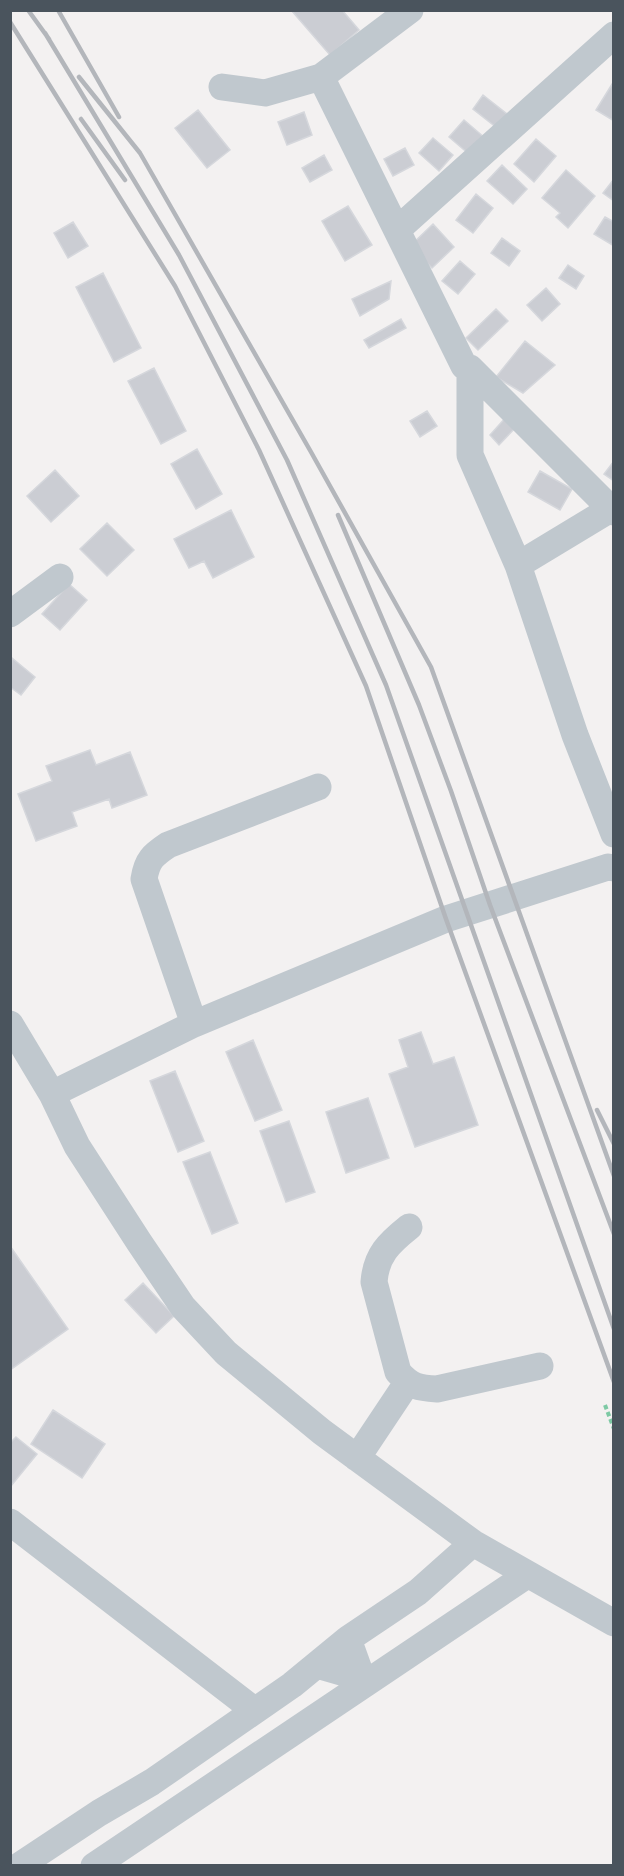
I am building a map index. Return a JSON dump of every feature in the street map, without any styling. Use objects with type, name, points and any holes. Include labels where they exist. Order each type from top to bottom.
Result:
[{"type":"street","points":[[222,87],[265,93],[321,77],[408,11]]},
{"type":"street","points":[[397,230],[614,35]]},
{"type":"street","points":[[321,77],[464,366],[470,368],[613,509],[518,565]]},
{"type":"street","points":[[470,368],[470,455],[518,565],[575,735],[614,834]]},
{"type":"street","points":[[10,614],[60,577]]},
{"type":"street","points":[[194,1024],[144,879],[146,865],[168,845],[318,787]]},
{"type":"street","points":[[51,1094],[194,1024],[447,919],[608,867],[614,868]]},
{"type":"street","points":[[10,1024],[51,1094],[77,1146],[139,1242],[183,1307],[226,1353],[357,1458],[474,1543],[614,1623]]},
{"type":"street","points":[[409,1227],[392,1240],[381,1254],[375,1268],[374,1282],[398,1372],[407,1383],[421,1389],[438,1389],[540,1366]]},
{"type":"street","points":[[357,1458],[407,1383]]},
{"type":"street","points":[[10,1522],[254,1710]]},
{"type":"street","points":[[20,1866],[99,1813],[152,1782],[292,1685],[348,1639],[418,1592],[474,1543]]},
{"type":"street","points":[[94,1866],[527,1575]]},
{"type":"street","points":[[317,1665],[362,1678],[348,1639]]},
{"type":"path","points":[[605,1405],[614,1429]]},
{"type":"building","points":[[291,10],[342,10],[359,30],[330,55]]},
{"type":"building","points":[[614,81],[614,121],[596,110]]},
{"type":"building","points":[[483,95],[507,114],[497,128],[473,109]]},
{"type":"building","points":[[198,110],[230,150],[207,168],[175,128]]},
{"type":"building","points":[[304,112],[312,135],[287,145],[278,122]]},
{"type":"building","points":[[464,120],[485,138],[470,155],[449,137]]},
{"type":"building","points":[[433,138],[453,155],[439,171],[419,153]]},
{"type":"building","points":[[536,139],[556,156],[534,182],[514,164]]},
{"type":"building","points":[[405,148],[414,165],[393,176],[384,159]]},
{"type":"building","points":[[324,155],[332,170],[310,182],[302,168]]},
{"type":"building","points":[[502,165],[527,189],[513,204],[487,181]]},
{"type":"building","points":[[566,170],[595,196],[568,228],[556,217],[560,213],[542,198]]},
{"type":"building","points":[[614,179],[614,201],[603,193]]},
{"type":"building","points":[[476,194],[493,208],[473,233],[456,220]]},
{"type":"building","points":[[348,206],[372,245],[345,261],[322,221]]},
{"type":"building","points":[[605,217],[614,222],[614,246],[594,234]]},
{"type":"building","points":[[73,222],[88,246],[68,258],[54,233]]},
{"type":"building","points":[[433,224],[454,247],[432,268],[410,246]]},
{"type":"building","points":[[502,238],[520,251],[509,266],[491,253]]},
{"type":"building","points":[[460,261],[475,274],[458,294],[442,281]]},
{"type":"building","points":[[568,265],[584,276],[576,289],[559,278]]},
{"type":"building","points":[[103,273],[141,348],[114,362],[76,287]]},
{"type":"building","points":[[391,281],[389,299],[360,316],[352,299]]},
{"type":"building","points":[[546,288],[560,304],[542,321],[527,305]]},
{"type":"building","points":[[496,309],[508,321],[478,350],[466,338]]},
{"type":"building","points":[[401,319],[406,328],[369,348],[364,340]]},
{"type":"building","points":[[525,341],[555,365],[523,393],[496,377]]},
{"type":"building","points":[[154,368],[186,431],[161,444],[128,381]]},
{"type":"building","points":[[427,411],[437,426],[420,437],[410,421]]},
{"type":"building","points":[[507,416],[518,425],[499,445],[490,435]]},
{"type":"building","points":[[197,449],[222,494],[196,509],[171,464]]},
{"type":"building","points":[[614,461],[614,481],[604,474]]},
{"type":"building","points":[[55,470],[79,496],[51,522],[27,496]]},
{"type":"building","points":[[540,471],[572,489],[560,510],[528,492]]},
{"type":"building","points":[[231,510],[254,557],[213,578],[204,561],[189,568],[174,539]]},
{"type":"building","points":[[107,523],[134,550],[107,576],[80,549]]},
{"type":"building","points":[[69,584],[87,600],[60,630],[42,614]]},
{"type":"building","points":[[12,658],[35,677],[21,695],[10,687]]},
{"type":"building","points":[[90,750],[96,765],[130,752],[147,795],[112,808],[109,799],[72,812],[77,826],[36,841],[18,794],[52,781],[46,766]]},
{"type":"building","points":[[421,1032],[433,1064],[454,1057],[478,1125],[415,1147],[389,1074],[408,1067],[399,1040]]},
{"type":"building","points":[[253,1040],[282,1110],[255,1121],[226,1052]]},
{"type":"building","points":[[175,1071],[204,1141],[178,1152],[150,1081]]},
{"type":"building","points":[[368,1098],[389,1158],[346,1173],[326,1112]]},
{"type":"building","points":[[289,1121],[315,1192],[286,1202],[260,1131]]},
{"type":"building","points":[[210,1152],[238,1223],[212,1234],[183,1162]]},
{"type":"building","points":[[10,1246],[68,1329],[10,1370]]},
{"type":"building","points":[[143,1283],[174,1316],[156,1333],[125,1300]]},
{"type":"building","points":[[53,1410],[105,1444],[82,1478],[31,1444]]},
{"type":"building","points":[[16,1437],[37,1454],[11,1486],[10,1443]]},
{"type":"railway","points":[[28,10],[49,39]]},
{"type":"railway","points":[[58,10],[119,117]]},
{"type":"railway","points":[[10,22],[175,286],[259,450],[366,686],[446,919],[614,1382]]},
{"type":"railway","points":[[45,33],[179,255],[287,460],[386,685],[614,1329]]},
{"type":"railway","points":[[79,77],[140,153],[431,667],[614,1176]]},
{"type":"railway","points":[[81,119],[125,180]]},
{"type":"railway","points":[[338,515],[419,705],[490,905],[614,1234]]},
{"type":"railway","points":[[597,1110],[614,1144]]}]
